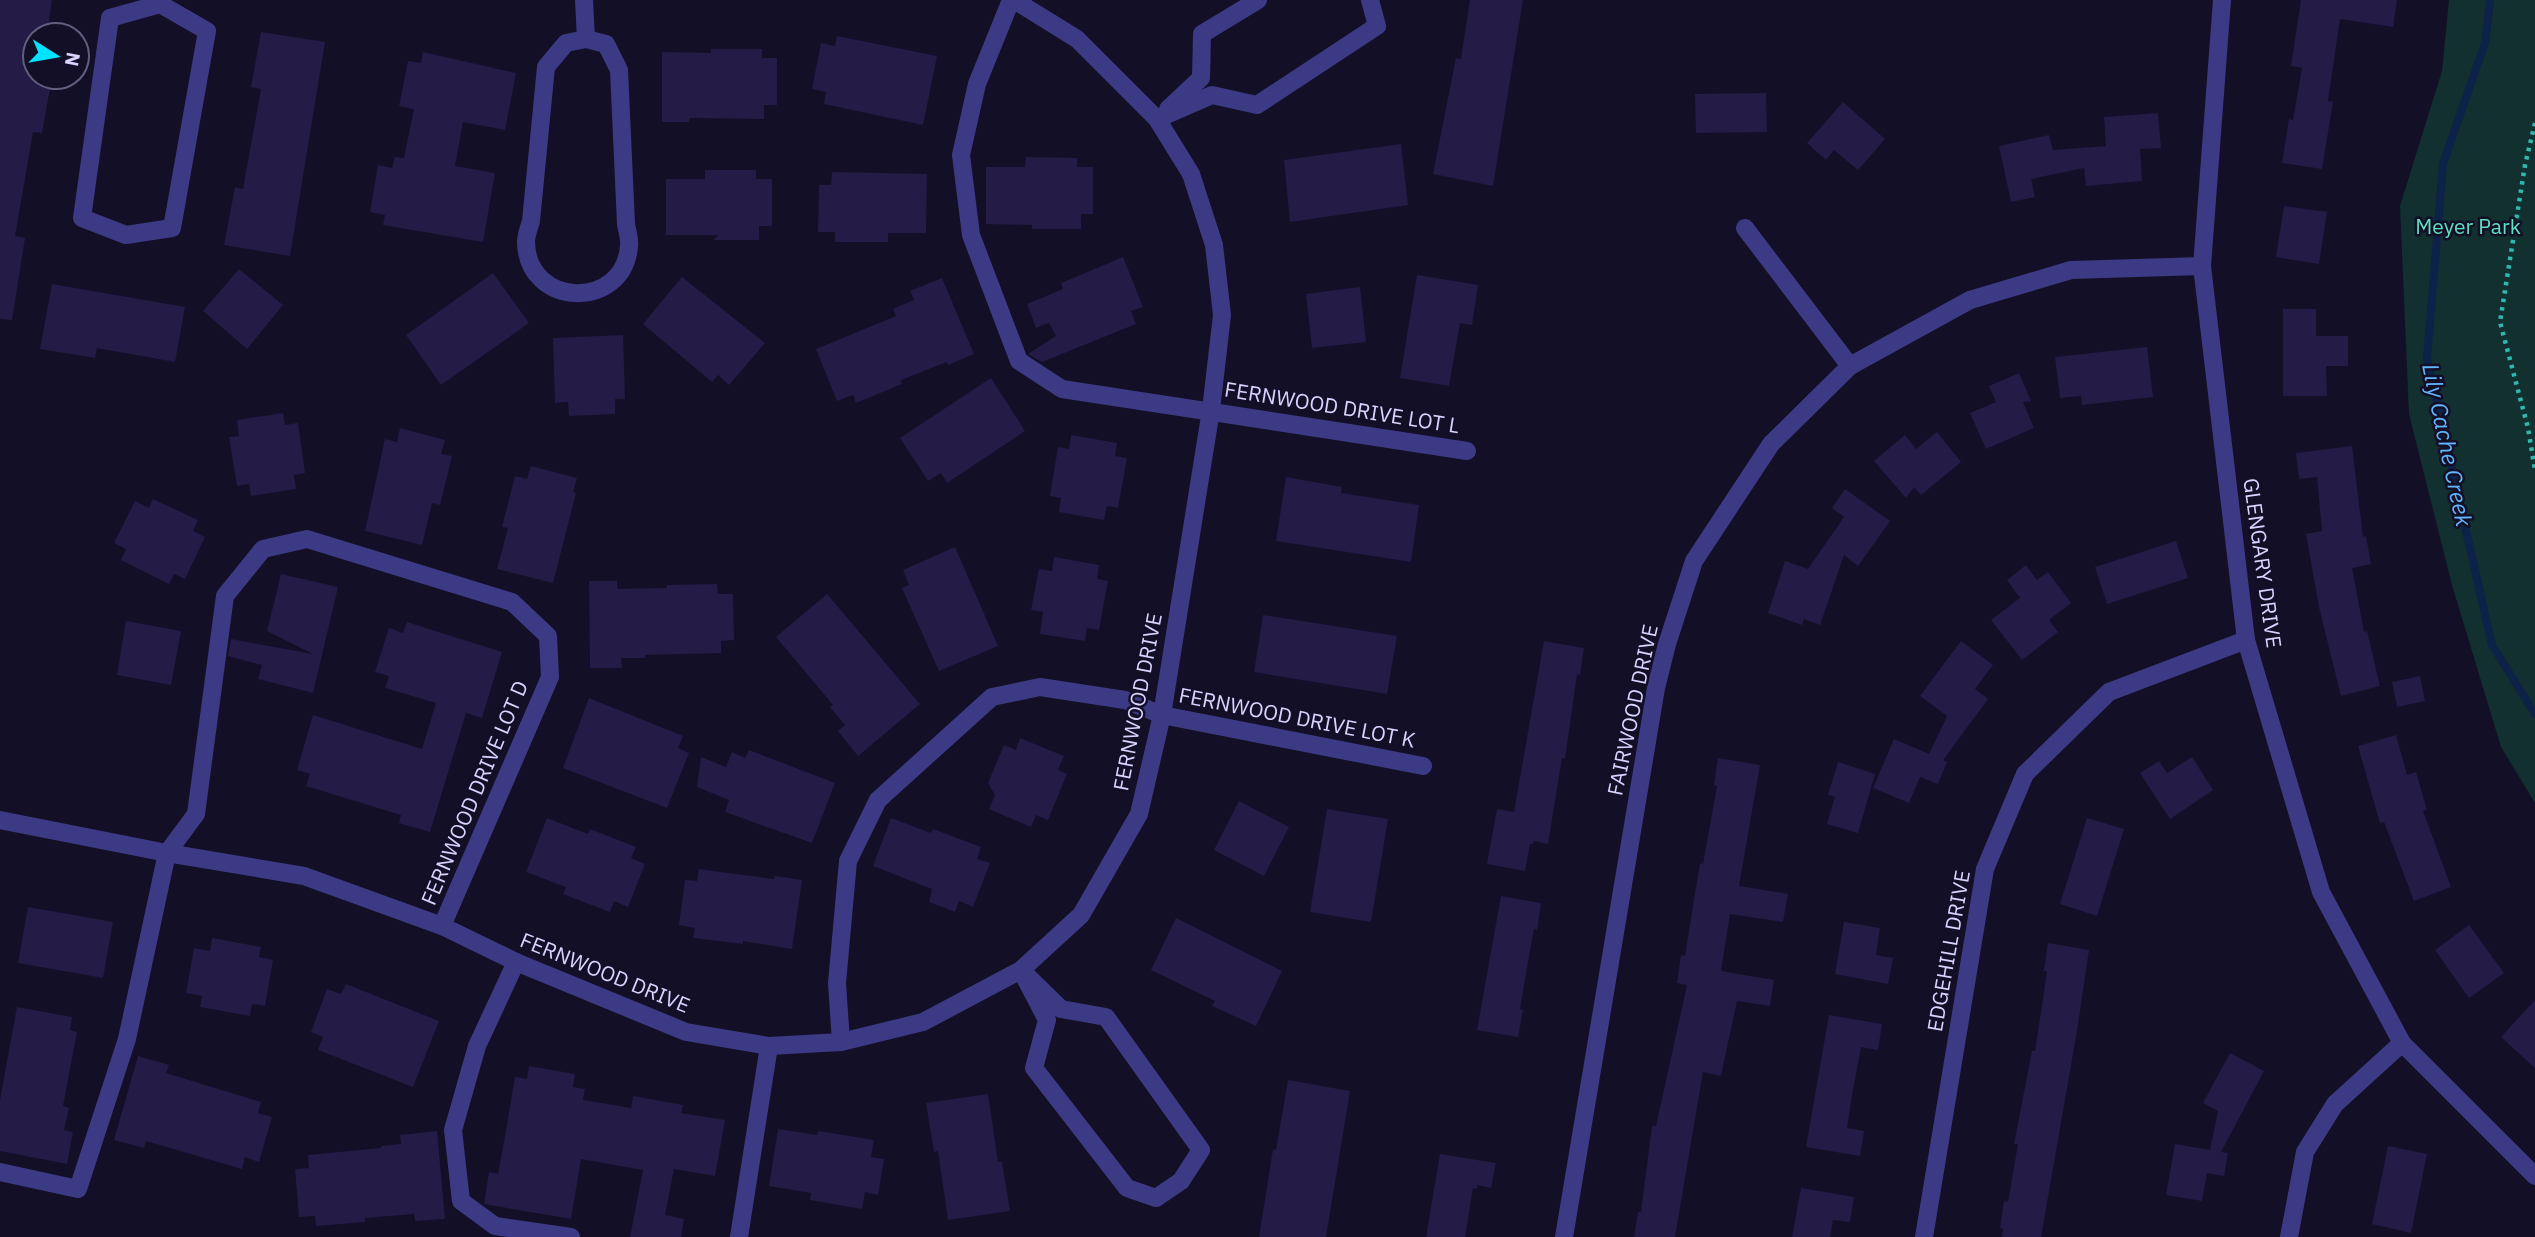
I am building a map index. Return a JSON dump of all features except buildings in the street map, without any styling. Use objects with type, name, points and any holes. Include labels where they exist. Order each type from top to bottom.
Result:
[{"type":"street","points":[[583,0],[586,39]]},
{"type":"street","name":"FERNWOOD DRIVE","points":[[0,820],[167,853],[304,876],[442,926],[516,962],[686,1032],[769,1046],[841,1042],[923,1022],[1021,970],[1081,915],[1139,814],[1162,715],[1210,410],[1222,316],[1214,245],[1191,174],[1157,119],[1077,39],[1013,0]]},
{"type":"street","name":"FERNWOOD DRIVE LOT L","points":[[1013,0],[977,84],[961,155],[971,234],[1019,361],[1062,389],[1467,450]]},
{"type":"street","points":[[1157,119],[1201,78],[1202,34],[1258,0]]},
{"type":"street","points":[[1157,119],[1212,95],[1257,105],[1377,26],[1370,0]]},
{"type":"street","name":"GLENGARY DRIVE","points":[[2222,0],[2202,266],[2246,640],[2320,892],[2402,1043],[2535,1176]]},
{"type":"street","points":[[160,2],[207,31],[172,228],[126,235],[82,218],[110,18],[160,2]]},
{"type":"street","points":[[586,39],[606,44],[619,70],[626,224],[630,245],[625,264],[613,281],[596,292],[576,295],[556,290],[540,278],[529,261],[526,241],[531,221],[546,67],[566,43],[586,39]]},
{"type":"street","points":[[1745,228],[1850,366]]},
{"type":"street","name":"FAIRWOOD DRIVE","points":[[1564,1237],[1656,688],[1693,561],[1771,444],[1850,366],[1970,300],[2071,270],[2202,266]]},
{"type":"street","name":"FERNWOOD DRIVE LOT D","points":[[167,853],[196,814],[225,596],[263,550],[307,538],[512,602],[548,636],[550,677],[442,926]]},
{"type":"street","name":"EDGEHILL DRIVE","points":[[1924,1237],[1985,869],[2025,774],[2109,692],[2246,640]]},
{"type":"street","name":"FERNWOOD DRIVE LOT K","points":[[841,1042],[837,983],[848,862],[878,800],[992,697],[1040,687],[1125,700],[1162,715],[1423,766]]},
{"type":"street","points":[[0,1172],[78,1189],[127,1039],[167,853]]},
{"type":"street","points":[[516,962],[477,1046],[453,1130],[461,1201],[495,1226],[571,1237]]},
{"type":"street","points":[[1021,970],[1061,1009],[1106,1017],[1201,1150],[1181,1181],[1156,1198],[1127,1188],[1034,1068],[1047,1020],[1021,970]]},
{"type":"street","points":[[2289,1237],[2305,1152],[2334,1104],[2402,1043]]},
{"type":"street","points":[[739,1237],[769,1046]]},
{"type":"path","points":[[2535,123],[2525,165],[2500,322],[2528,428],[2535,471]]},
{"type":"path","points":[[2525,165],[2535,162]]},
{"type":"green space","name":"Meyer Park","points":[[2449,0],[2535,0],[2535,803],[2501,747],[2452,585],[2409,414],[2400,206],[2442,71]]},
{"type":"waterway","name":"Lily Cache Creek","points":[[2490,0],[2485,43],[2443,164],[2427,359],[2492,645],[2535,714]]}]
